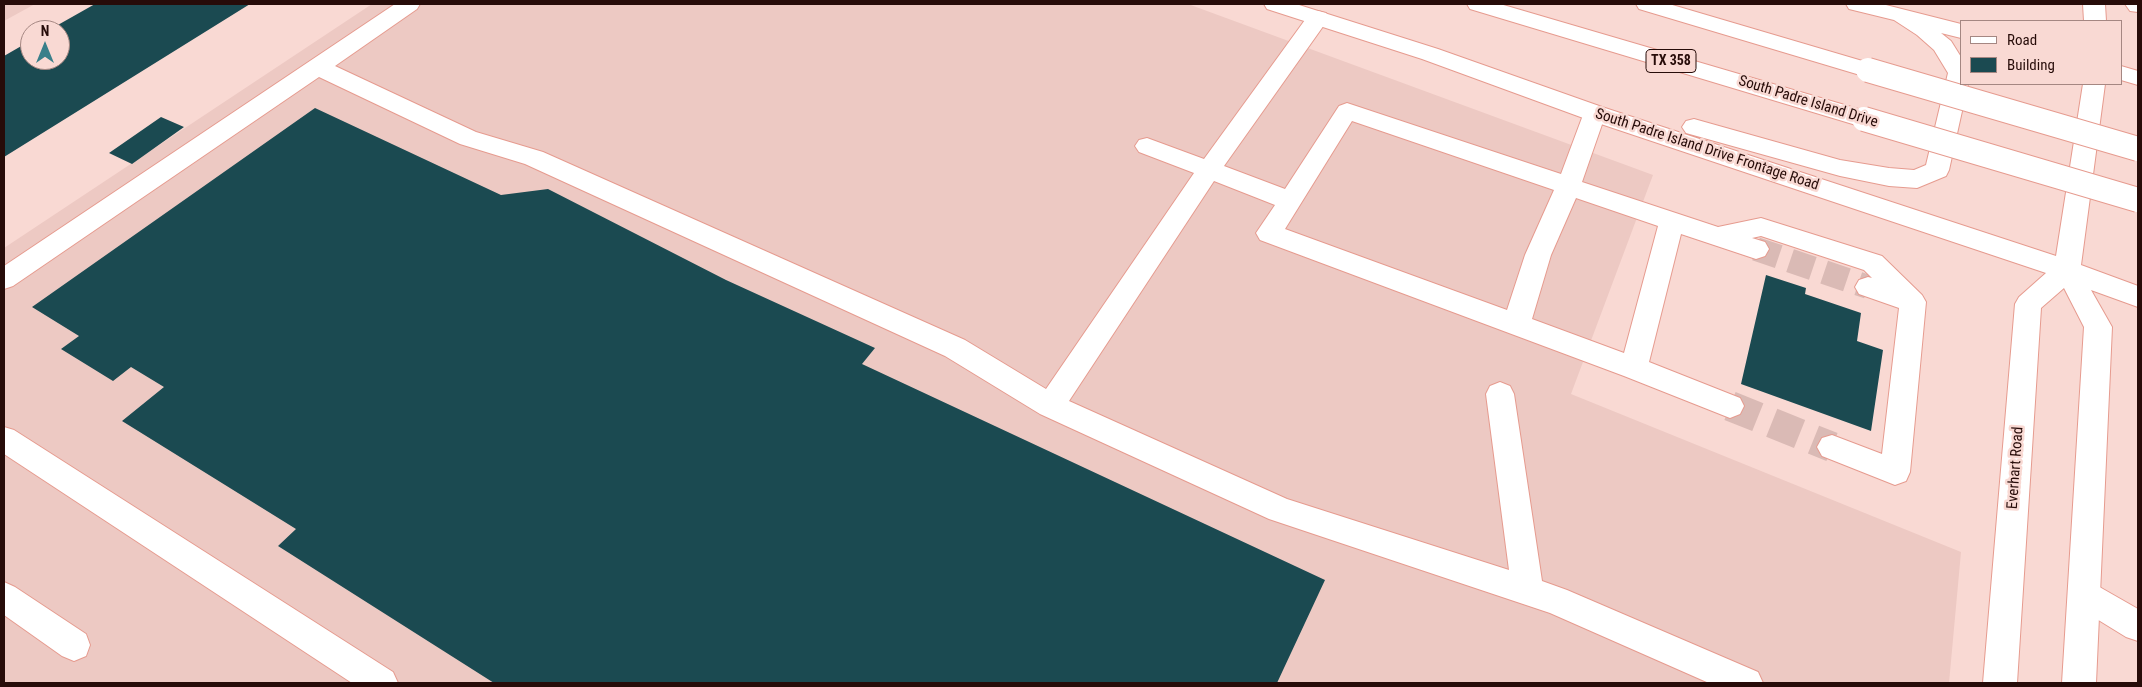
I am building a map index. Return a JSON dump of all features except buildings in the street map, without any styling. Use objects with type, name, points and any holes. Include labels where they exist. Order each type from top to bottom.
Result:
[{"type":"main road","points":[[4,280],[409,4]]},
{"type":"main road","name":"South Padre Island Drive Frontage Road","points":[[1275,4],[1430,54],[1594,113],[2067,270],[2138,296]]},
{"type":"main road","name":"South Padre Island Drive","points":[[1478,4],[2138,200]]},
{"type":"main road","points":[[1647,4],[2138,149]]},
{"type":"main road","points":[[1857,4],[1960,31]]},
{"type":"main road","points":[[2094,4],[2095,20]]},
{"type":"main road","points":[[1430,54],[1840,168],[1889,177],[1917,179],[1936,170],[1959,73],[1943,46],[1925,30],[1902,16]]},
{"type":"main road","points":[[1050,406],[1209,170],[1318,18]]},
{"type":"main road","points":[[318,67],[468,138],[534,158],[955,348],[1050,406],[1280,510],[1556,600],[1746,683]]},
{"type":"main road","points":[[2122,73],[2138,78]]},
{"type":"main road","points":[[2080,683],[2098,327],[2067,270],[2094,85]]},
{"type":"main road","points":[[1730,406],[1517,323],[1269,233],[1347,111],[1756,250]]},
{"type":"main road","points":[[1517,323],[1538,255],[1569,185],[1594,113]]},
{"type":"main road","points":[[1148,146],[1290,201]]},
{"type":"main road","points":[[1634,368],[1672,221]]},
{"type":"main road","points":[[1719,236],[1760,227],[1873,263],[1913,302]]},
{"type":"main road","name":"Everhart Road","points":[[2000,683],[2028,304],[2067,270]]},
{"type":"main road","points":[[1868,287],[1913,302]]},
{"type":"main road","points":[[1832,447],[1895,472],[1913,302]]},
{"type":"main road","points":[[1500,394],[1528,591]]},
{"type":"main road","points":[[4,439],[381,683]]},
{"type":"main road","points":[[2085,595],[2138,626]]},
{"type":"main road","points":[[4,597],[74,645]]},
{"type":"shaded area","points":[[4,4],[35,4],[4,21]]},
{"type":"shaded area","points":[[372,4],[1188,4],[1653,175],[1571,394],[1961,552],[1949,683],[4,683],[4,248]]},
{"type":"tunnel","points":[[1756,249],[1868,287]]},
{"type":"tunnel","points":[[1730,406],[1832,447]]}]
